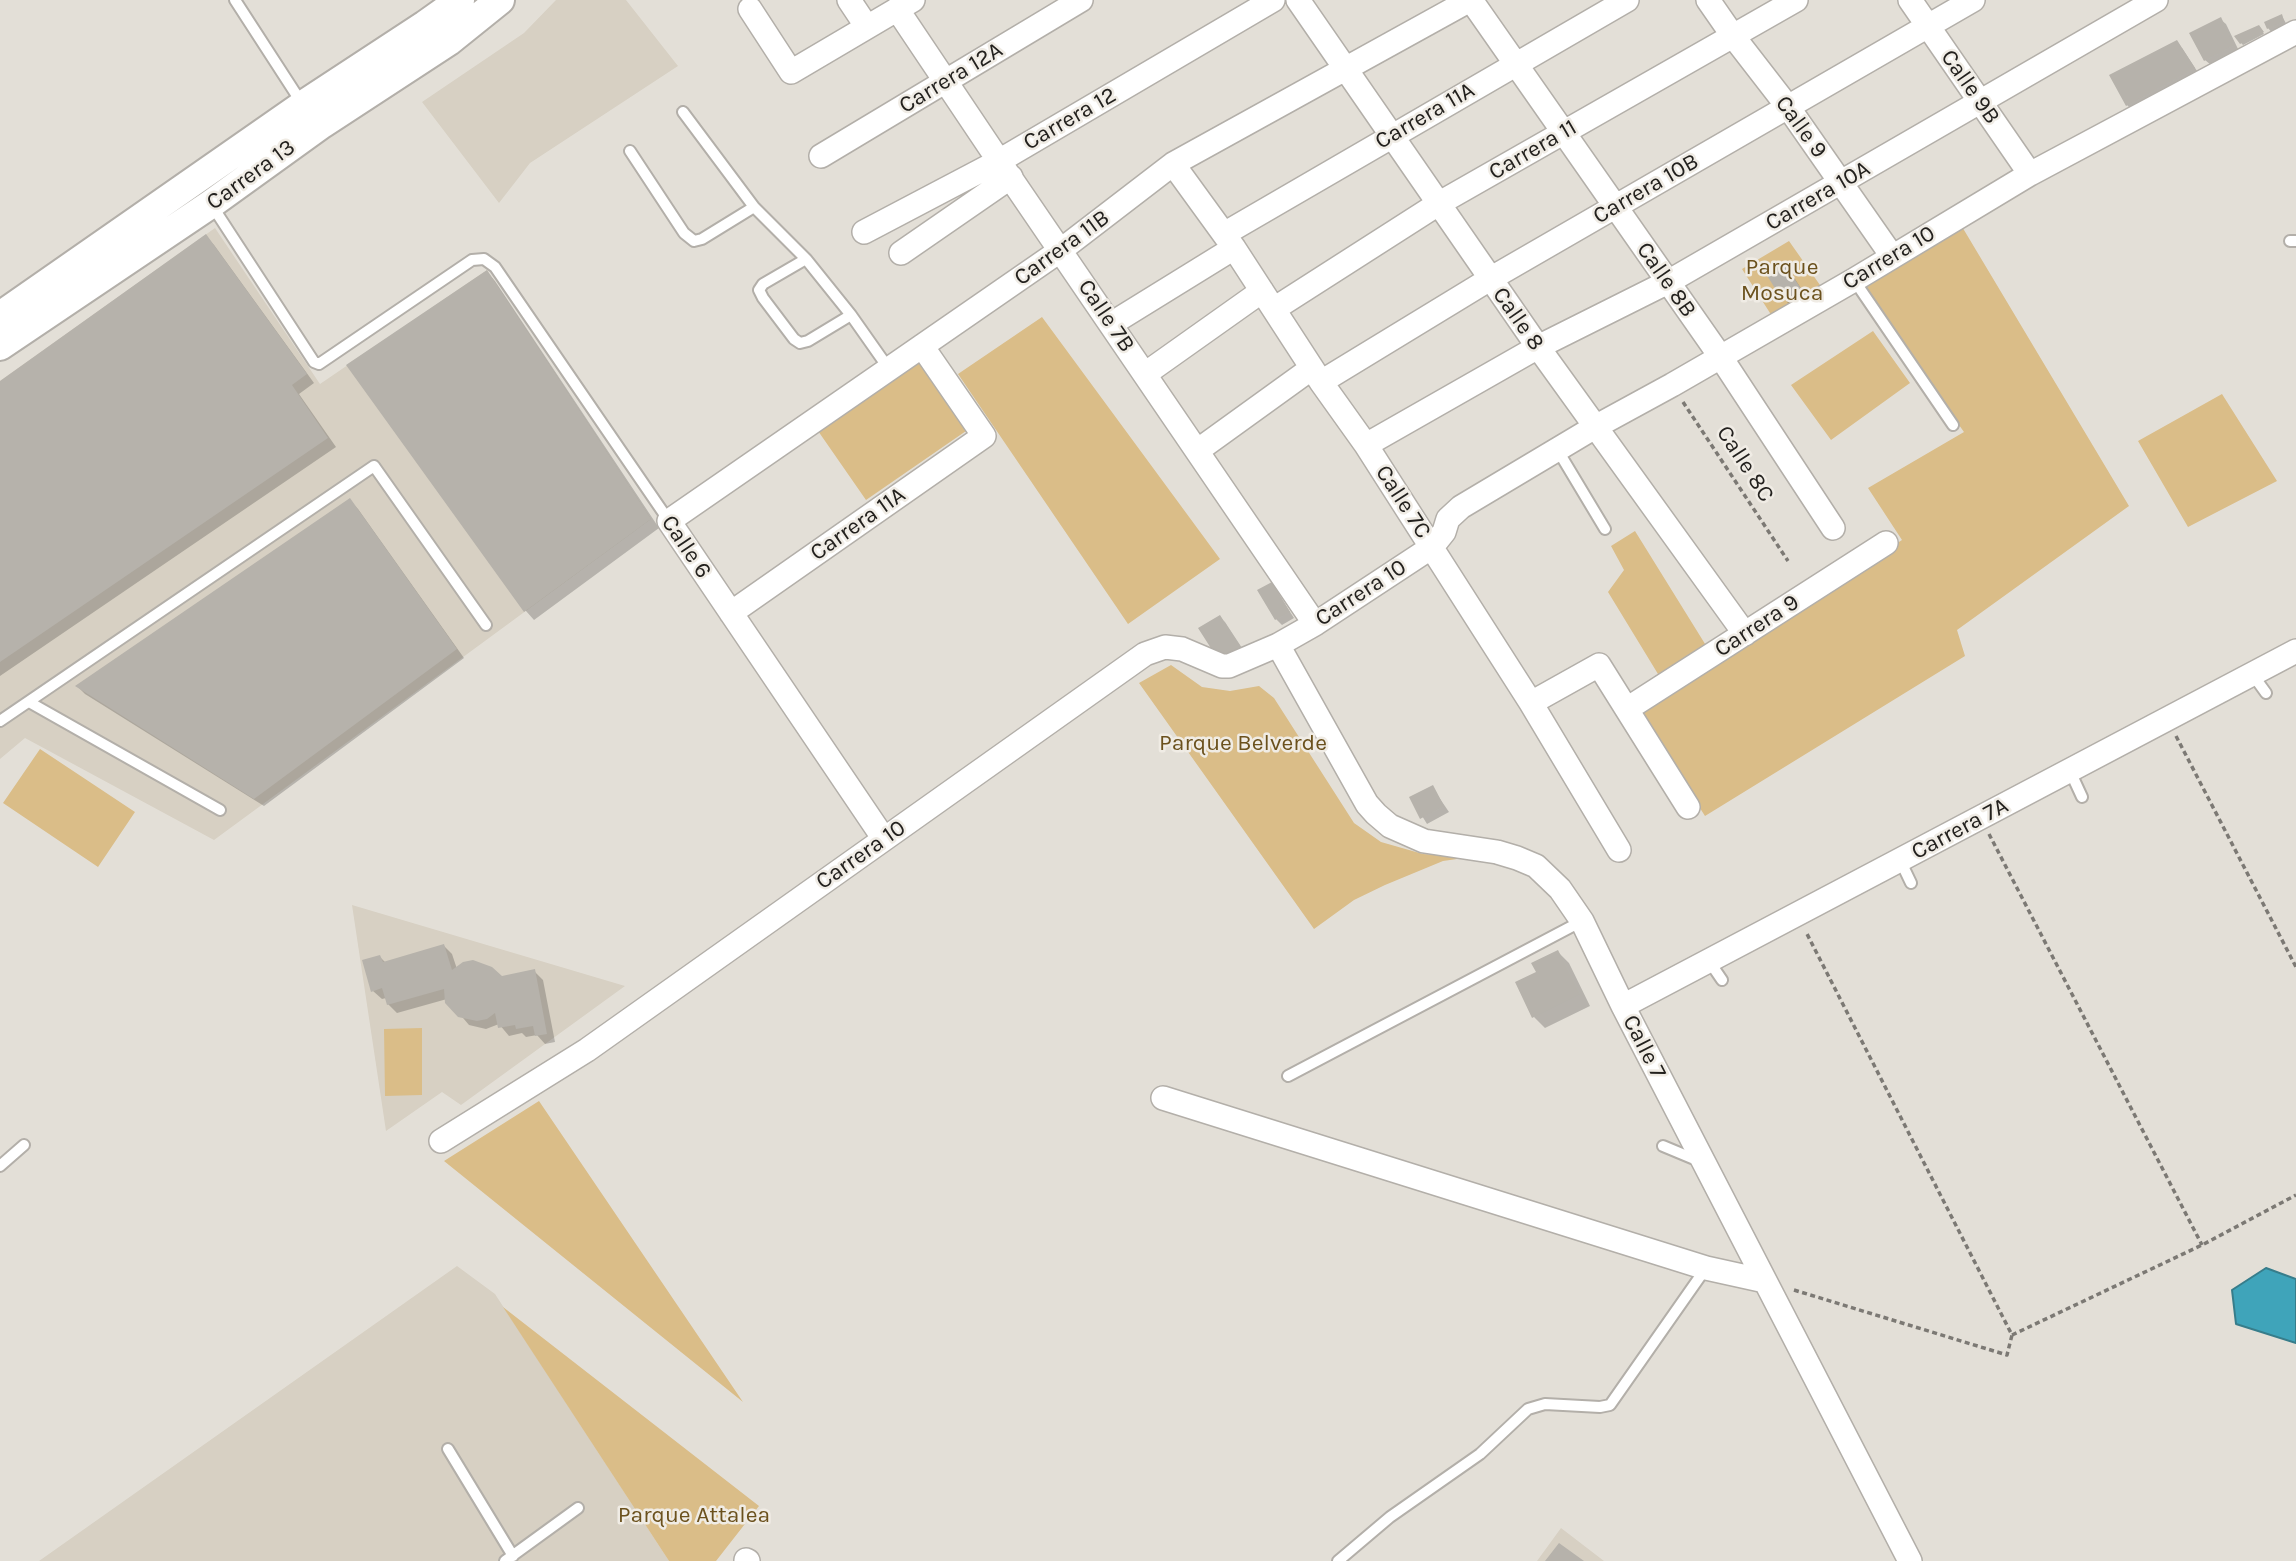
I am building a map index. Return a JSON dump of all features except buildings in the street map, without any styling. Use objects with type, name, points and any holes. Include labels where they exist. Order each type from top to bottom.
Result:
[{"type":"street","name":"Carrera 13","points":[[0,346],[81,276],[303,105],[460,0]]},
{"type":"street","name":"Carrera 13","points":[[0,316],[81,276],[211,204],[322,124],[449,41],[500,0]]},
{"type":"street","points":[[849,0],[867,27]]},
{"type":"street","name":"Carrera 12A","points":[[821,156],[1081,0]]},
{"type":"street","name":"Carrera 12","points":[[901,253],[1005,169],[1273,0]]},
{"type":"street","name":"Calle 8","points":[[1298,0],[1490,279],[1745,634]]},
{"type":"street","name":"Carrera 11B","points":[[669,521],[1061,250],[1174,164],[1470,0]]},
{"type":"street","name":"Calle 8B","points":[[1470,0],[1720,356],[1833,528]]},
{"type":"street","name":"Carrera 11A","points":[[1111,324],[1229,241],[1392,135],[1627,0]]},
{"type":"street","name":"Calle 9","points":[[1708,0],[1788,107],[1892,256]]},
{"type":"street","name":"Carrera 11","points":[[1145,374],[1268,300],[1796,0]]},
{"type":"street","name":"Calle 9B","points":[[1910,0],[2030,174]]},
{"type":"street","name":"Carrera 10B","points":[[1197,451],[1317,375],[1490,279],[1973,0]]},
{"type":"street","name":"Carrera 10A","points":[[1366,445],[1538,346],[1668,282],[2155,0]]},
{"type":"street","points":[[750,9],[791,72],[905,4]]},
{"type":"street","name":"Calle 7B","points":[[905,4],[946,81],[1315,624]]},
{"type":"street","name":"Carrera 10","points":[[441,1141],[586,1050],[1145,654],[1165,648],[1182,649],[1222,666],[1229,666],[1278,645],[1315,624],[1432,547],[1444,533],[1448,519],[1461,507],[1595,426],[1672,386],[2030,174],[2296,32]]},
{"type":"street","name":"Calle 7C","points":[[1174,164],[1366,445],[1531,703],[1619,850]]},
{"type":"street","name":"Carrera 12","points":[[864,232],[1005,169]]},
{"type":"street","name":"Carrera 11A","points":[[731,613],[984,436],[922,346]]},
{"type":"street","name":"Calle 6","points":[[669,521],[884,839]]},
{"type":"street","name":"Carrera 9","points":[[1627,709],[1886,542]]},
{"type":"street","name":"Calle 7","points":[[1278,645],[1367,804],[1376,814],[1390,826],[1424,841],[1497,852],[1536,866],[1560,888],[1582,921],[1623,1006],[1910,1561]]},
{"type":"street","name":"Carrera 7A","points":[[1623,1006],[2168,720],[2260,684],[2296,651]]},
{"type":"street","points":[[1531,703],[1599,665],[1688,807]]},
{"type":"street","points":[[1163,1098],[1706,1268],[1765,1281]]},
{"type":"lane","points":[[235,0],[303,105]]},
{"type":"lane","points":[[683,112],[754,207],[806,259],[890,369]]},
{"type":"lane","points":[[630,151],[684,233],[694,241],[702,239],[754,207]]},
{"type":"lane","name":"Calle 6","points":[[211,204],[314,362],[319,364],[472,260],[484,259],[495,267],[669,521]]},
{"type":"lane","points":[[806,259],[763,284],[760,290],[794,339],[800,343],[808,341],[851,315]]},
{"type":"lane","points":[[1854,280],[1954,425]]},
{"type":"lane","points":[[1557,449],[1605,529]]},
{"type":"lane","points":[[0,722],[374,466],[486,625]]},
{"type":"lane","points":[[29,702],[220,810]]},
{"type":"lane","points":[[2070,771],[2082,797]]},
{"type":"lane","points":[[1900,860],[1911,883]]},
{"type":"lane","points":[[1288,1076],[1582,921]]},
{"type":"lane","points":[[1709,961],[1721,980]]},
{"type":"lane","points":[[0,1166],[24,1145]]},
{"type":"lane","points":[[1663,1146],[1704,1163]]},
{"type":"lane","points":[[1338,1561],[1391,1517],[1480,1454],[1528,1409],[1545,1404],[1600,1407],[1610,1405],[1706,1268]]},
{"type":"lane","points":[[448,1449],[509,1558],[578,1508]]},
{"type":"path","name":"Calle 8C","points":[[1672,386],[1788,561]]},
{"type":"path","points":[[2168,720],[2296,967]]},
{"type":"path","points":[[1980,818],[2202,1245]]},
{"type":"path","points":[[1765,1281],[2007,1355],[2012,1335],[1796,914]]},
{"type":"path","points":[[2012,1335],[2202,1245],[2296,1195]]},
{"type":"shaded area","points":[[556,0],[626,0],[678,66],[530,163],[499,203],[422,102],[524,33]]},
{"type":"shaded area","points":[[215,228],[320,384],[487,270],[651,519],[214,840],[25,738],[0,759],[0,381]]},
{"type":"shaded area","points":[[352,905],[625,986],[461,1105],[442,1092],[386,1131]]},
{"type":"shaded area","points":[[457,1266],[495,1294],[669,1561],[39,1561]]},
{"type":"shaded area","points":[[1561,1528],[1604,1561],[1537,1561]]},
{"type":"green space","points":[[1961,225],[2129,506],[1957,630],[1965,656],[1705,816],[1629,696],[1658,674],[1608,592],[1624,570],[1611,546],[1635,531],[1715,660],[1902,540],[1868,488],[1964,432],[1860,286]]},
{"type":"green space","name":"Parque Mosuca","points":[[1789,241],[1827,295],[1777,324],[1742,269]]},
{"type":"green space","points":[[1042,317],[1220,559],[1128,624],[958,374]]},
{"type":"green space","points":[[1873,331],[1910,383],[1831,440],[1791,385]]},
{"type":"green space","points":[[916,359],[966,431],[866,500],[816,428]]},
{"type":"green space","points":[[2222,394],[2277,481],[2188,527],[2138,441]]},
{"type":"green space","name":"Parque Belverde","points":[[1171,665],[1202,687],[1230,691],[1259,686],[1274,698],[1354,823],[1381,842],[1423,854],[1471,857],[1443,861],[1385,885],[1354,900],[1314,929],[1139,683]]},
{"type":"green space","points":[[40,749],[135,812],[98,867],[3,803]]},
{"type":"green space","points":[[422,1028],[422,1095],[385,1096],[384,1029]]},
{"type":"green space","points":[[539,1101],[743,1402],[444,1161]]},
{"type":"green space","name":"Parque Attalea","points":[[503,1307],[759,1506],[716,1561],[669,1561]]},
{"type":"water","points":[[2266,1268],[2296,1279],[2296,1343],[2236,1324],[2232,1290]]}]
